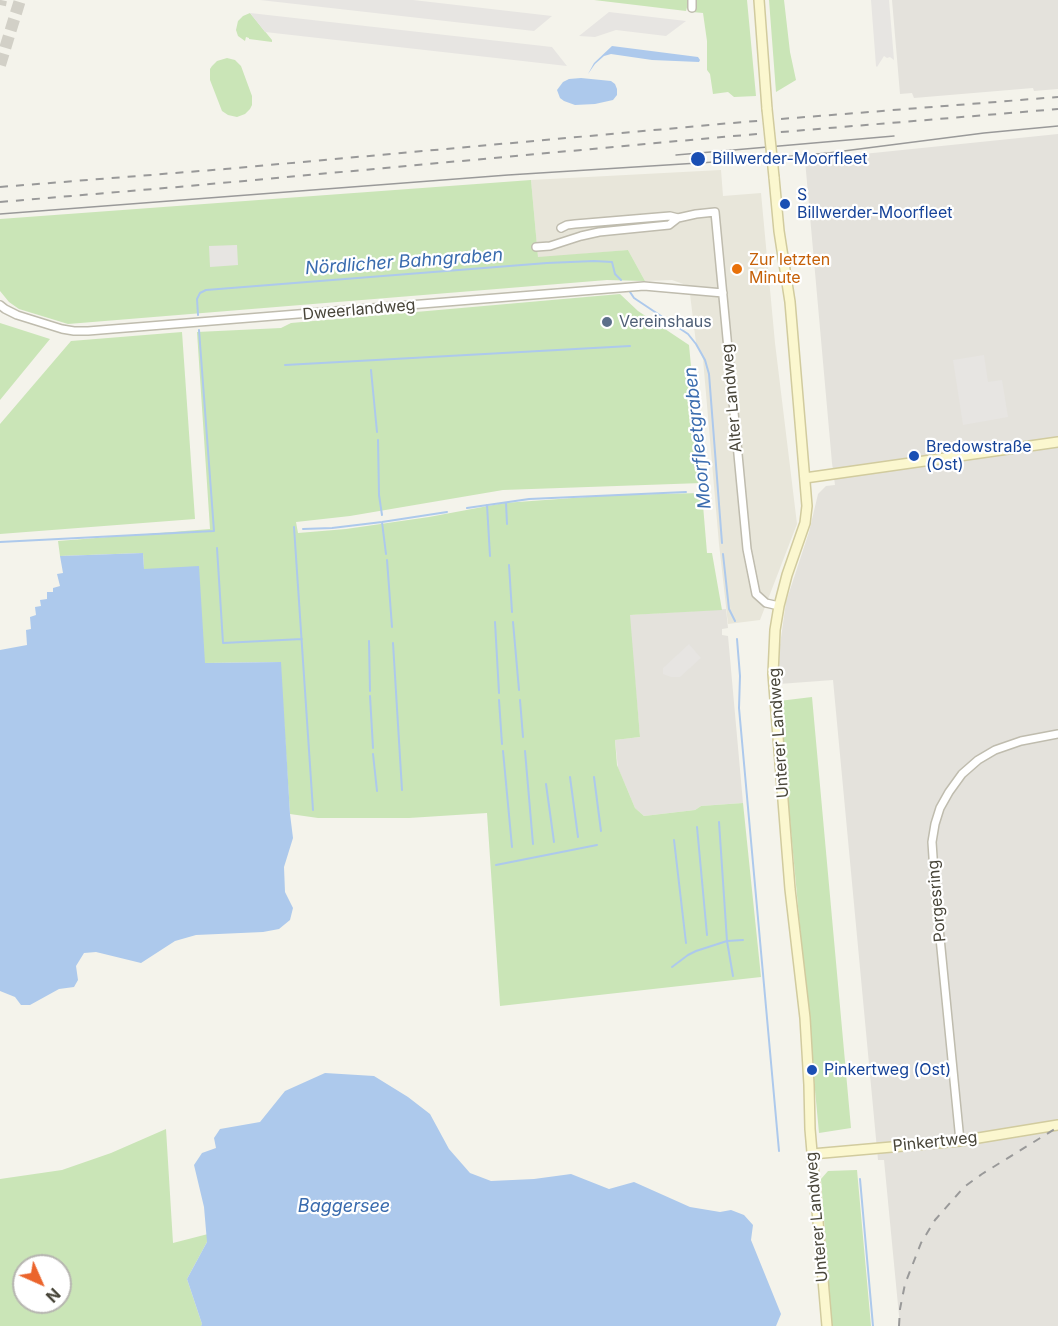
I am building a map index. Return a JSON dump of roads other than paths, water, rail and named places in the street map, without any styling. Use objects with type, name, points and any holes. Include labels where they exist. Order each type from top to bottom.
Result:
[{"type":"main road","name":"Unterer Landweg","points":[[759,0],[779,231],[790,302],[807,506],[805,523],[779,606],[775,630],[773,674],[790,889],[804,1018],[812,1154],[827,1326]]},
{"type":"main road","points":[[805,478],[1058,442]]},
{"type":"main road","name":"Pinkertweg","points":[[812,1154],[960,1141],[1058,1125]]},
{"type":"street","points":[[692,0],[692,8]]},
{"type":"street","name":"Alter Landweg","points":[[536,247],[550,246],[599,232],[669,225],[678,218],[715,212],[747,549],[756,594],[763,601],[779,606]]},
{"type":"street","name":"Alter Landweg","points":[[561,228],[575,224],[670,216],[678,218]]},
{"type":"street","name":"Dweerlandweg","points":[[0,305],[17,315],[62,328],[88,331],[644,286],[723,293]]},
{"type":"street","name":"Porgesring","points":[[960,1141],[935,887],[932,842],[935,824],[940,808],[949,792],[978,760],[995,750],[1012,744],[1058,734]]},
{"type":"water","points":[[612,46],[698,57],[700,60],[699,62],[652,60],[611,54],[604,56],[588,74],[594,63]]},
{"type":"water","points":[[581,78],[611,81],[615,84],[617,95],[613,100],[595,104],[575,105],[560,98],[557,90],[563,82]]},
{"type":"water","points":[[143,553],[144,569],[199,566],[205,663],[281,662],[293,838],[284,867],[285,892],[293,908],[290,920],[279,929],[263,932],[196,935],[175,941],[141,963],[96,952],[84,953],[76,966],[78,980],[74,987],[59,989],[30,1005],[21,1005],[15,997],[0,991],[0,650],[27,645],[26,630],[31,629],[30,617],[36,615],[35,607],[41,606],[40,600],[47,599],[47,592],[53,592],[53,588],[60,586],[57,574],[63,573],[60,556]]},
{"type":"water","name":"Baggersee","points":[[325,1073],[374,1076],[408,1097],[430,1114],[449,1149],[470,1173],[491,1181],[571,1174],[609,1189],[634,1182],[690,1207],[720,1212],[731,1210],[744,1215],[753,1225],[751,1240],[781,1314],[776,1326],[201,1326],[187,1279],[207,1242],[204,1207],[194,1165],[202,1153],[216,1148],[214,1138],[220,1129],[260,1122],[285,1091]]},
{"type":"waterway","name":"Nördlicher Bahngraben","points":[[198,315],[197,299],[200,293],[206,290],[594,261],[612,262],[615,274],[621,280]]},
{"type":"waterway","name":"Moorfleetgraben","points":[[630,292],[634,298],[688,334],[705,360],[709,374],[722,543]]},
{"type":"waterway","name":"Nördlicher Bahngraben","points":[[0,542],[214,531],[199,330]]},
{"type":"waterway","points":[[285,365],[630,346]]},
{"type":"waterway","points":[[371,370],[377,432]]},
{"type":"waterway","points":[[378,440],[379,495],[382,515]]},
{"type":"waterway","points":[[467,508],[529,499],[686,492]]},
{"type":"waterway","points":[[506,503],[507,524]]},
{"type":"waterway","points":[[487,505],[490,556]]},
{"type":"waterway","points":[[303,529],[332,528],[447,512]]},
{"type":"waterway","points":[[382,522],[386,554]]},
{"type":"waterway","points":[[294,527],[313,810]]},
{"type":"waterway","points":[[217,548],[223,643],[302,639]]},
{"type":"waterway","points":[[723,554],[729,609],[735,621]]},
{"type":"waterway","points":[[387,560],[392,627]]},
{"type":"waterway","points":[[509,565],[512,612]]},
{"type":"waterway","points":[[495,622],[499,693]]},
{"type":"waterway","points":[[513,622],[519,690]]},
{"type":"waterway","points":[[737,639],[740,676],[739,708],[779,1151]]},
{"type":"waterway","points":[[369,641],[370,691]]},
{"type":"waterway","points":[[393,643],[402,790]]},
{"type":"waterway","points":[[370,696],[373,748]]},
{"type":"waterway","points":[[499,700],[502,744]]},
{"type":"waterway","points":[[520,700],[523,737]]},
{"type":"waterway","points":[[503,751],[512,847]]},
{"type":"waterway","points":[[525,751],[533,844]]},
{"type":"waterway","points":[[373,754],[377,791]]},
{"type":"waterway","points":[[570,777],[578,837]]},
{"type":"waterway","points":[[594,777],[601,831]]},
{"type":"waterway","points":[[546,784],[554,842]]},
{"type":"waterway","points":[[719,822],[727,941],[733,976]]},
{"type":"waterway","points":[[697,827],[707,935]]},
{"type":"waterway","points":[[674,840],[686,943]]},
{"type":"waterway","points":[[496,865],[597,845]]},
{"type":"waterway","points":[[672,967],[696,951],[727,941],[743,940]]},
{"type":"waterway","points":[[860,1179],[873,1326]]},
{"type":"tunnel","points":[[0,5],[1,0]]},
{"type":"tunnel","points":[[0,65],[20,0]]},
{"type":"tram line","points":[[0,214],[508,175],[746,160],[828,153],[1058,126]]},
{"type":"tram line","points":[[676,155],[894,136]]},
{"type":"railway","points":[[0,187],[1058,97]]},
{"type":"railway","points":[[0,202],[1058,109]]},
{"type":"railway","points":[[899,1326],[905,1284],[921,1243],[935,1220],[964,1187],[1058,1127]]},
{"type":"place","name":"Billwerder-Moorfleet","points":[[698,159]]},
{"type":"place","name":"S Billwerder-Moorfleet","points":[[785,204]]},
{"type":"place","name":"Zur letzten Minute","points":[[737,269]]},
{"type":"place","name":"Vereinshaus","points":[[607,322]]},
{"type":"place","name":"Bredowstraße (Ost)","points":[[914,456]]},
{"type":"place","name":"Pinkertweg (Ost)","points":[[812,1070]]}]
